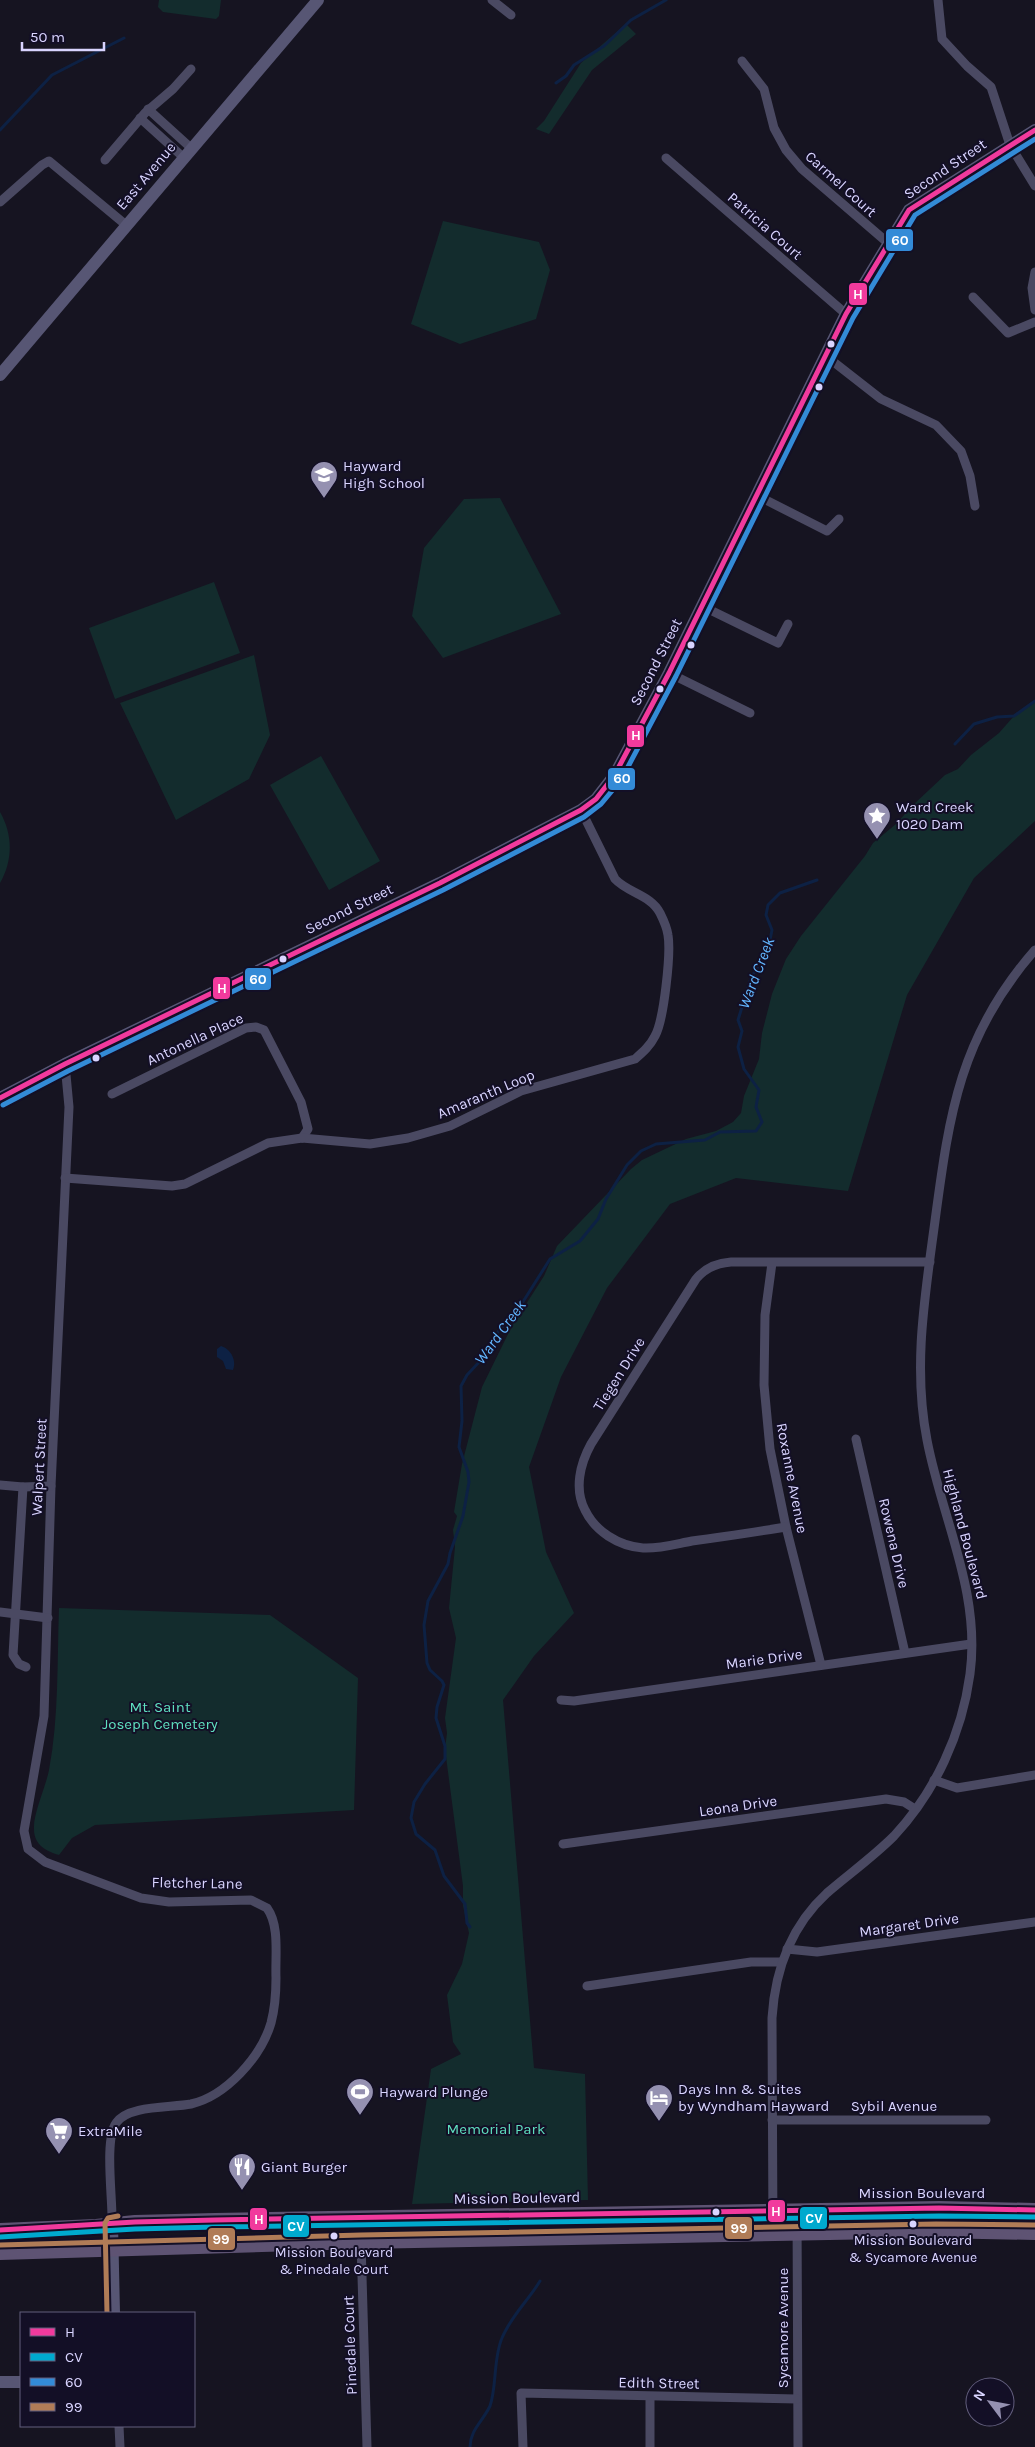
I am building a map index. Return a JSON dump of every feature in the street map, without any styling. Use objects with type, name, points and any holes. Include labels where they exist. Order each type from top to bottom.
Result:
[{"type":"main road","name":"Mission Boulevard","points":[[0,2230],[135,2222],[264,2218],[939,2208],[1035,2210]]},
{"type":"main road","points":[[0,2253],[361,2242],[773,2235],[936,2230],[1035,2233]]},
{"type":"street","name":"East Avenue","points":[[0,375],[318,0]]},
{"type":"street","points":[[492,0],[511,15]]},
{"type":"street","points":[[938,0],[942,39],[967,66],[991,87],[1010,145],[1035,186]]},
{"type":"street","name":"Carmel Court","points":[[742,61],[764,89],[774,128],[786,150],[802,169],[888,243]]},
{"type":"street","points":[[105,160],[148,109],[173,89],[191,69]]},
{"type":"street","points":[[148,109],[187,153]]},
{"type":"street","points":[[140,118],[187,153]]},
{"type":"street","name":"Second Street","points":[[0,1098],[65,1064],[431,887],[581,810],[596,800],[614,776],[669,673],[846,314],[888,243],[910,210],[1035,130]]},
{"type":"street","name":"Patricia Court","points":[[666,158],[846,314]]},
{"type":"street","points":[[0,202],[49,161],[126,225]]},
{"type":"street","points":[[1035,272],[1032,288],[1035,310]]},
{"type":"street","points":[[973,297],[1008,333],[1035,322]]},
{"type":"street","points":[[826,356],[881,399],[936,425],[961,451],[970,476],[975,506]]},
{"type":"street","points":[[756,495],[827,531],[839,519]]},
{"type":"street","points":[[702,606],[778,643],[788,624]]},
{"type":"street","points":[[669,673],[750,713]]},
{"type":"street","name":"Amaranth Loop","points":[[65,1178],[172,1186],[185,1184],[268,1143],[302,1138],[370,1144],[408,1138],[450,1126],[521,1091],[635,1059],[648,1048],[656,1034],[665,994],[668,935],[660,913],[654,904],[615,880],[581,810]]},
{"type":"street","name":"Highland Boulevard","points":[[773,2235],[772,2018],[774,1996],[782,1962],[787,1949],[813,1907],[893,1836],[915,1809],[946,1758],[961,1719],[970,1672],[972,1644],[971,1613],[965,1579],[938,1486],[922,1405],[920,1333],[948,1132],[962,1075],[988,1017],[1006,987],[1035,950]]},
{"type":"street","name":"Antonella Place","points":[[112,1094],[246,1028],[256,1027],[264,1030],[301,1102],[308,1129],[302,1138]]},
{"type":"street","name":"Walpert Street","points":[[45,1862],[28,1849],[24,1831],[41,1737],[48,1618],[51,1486],[69,1107],[65,1064]]},
{"type":"street","name":"Tiegen Drive","points":[[786,1527],[652,1548],[633,1546],[610,1538],[595,1525],[584,1508],[579,1488],[582,1461],[700,1274],[711,1266],[724,1262],[930,1262]]},
{"type":"street","name":"Roxanne Avenue","points":[[772,1263],[765,1315],[764,1385],[770,1449],[786,1527],[822,1664]]},
{"type":"street","name":"Rowena Drive","points":[[856,1439],[905,1653]]},
{"type":"street","points":[[0,1485],[23,1487],[51,1486]]},
{"type":"street","points":[[23,1487],[13,1655],[19,1664],[26,1667]]},
{"type":"street","points":[[0,1612],[48,1618]]},
{"type":"street","name":"Marie Drive","points":[[561,1700],[574,1701],[972,1644]]},
{"type":"street","points":[[934,1780],[958,1788],[1035,1776]]},
{"type":"street","name":"Leona Drive","points":[[563,1844],[886,1799],[904,1802],[915,1809]]},
{"type":"street","name":"Fletcher Lane","points":[[45,1862],[141,1898],[169,1902],[251,1900],[268,1908],[274,1924],[275,2005],[264,2039],[242,2071],[223,2087],[194,2103],[169,2108],[133,2111],[116,2122],[110,2140],[114,2312]]},
{"type":"street","name":"Margaret Drive","points":[[787,1949],[817,1952],[1035,1922]]},
{"type":"street","points":[[587,1986],[751,1962],[782,1962]]},
{"type":"street","name":"Sybil Avenue","points":[[772,2120],[986,2120]]},
{"type":"street","name":"Sycamore Avenue","points":[[798,2210],[796,2234],[798,2447]]},
{"type":"street","name":"Pinedale Court","points":[[361,2242],[368,2447]]},
{"type":"street","points":[[0,2382],[20,2382]]},
{"type":"street","name":"Edith Street","points":[[523,2447],[521,2393],[797,2399]]},
{"type":"street","points":[[650,2397],[650,2447]]},
{"type":"street","points":[[119,2427],[120,2447]]},
{"type":"green space","points":[[159,0],[221,0],[219,16],[216,19],[163,12],[158,7]]},
{"type":"green space","points":[[626,24],[636,34],[592,70],[549,134],[536,129],[544,121],[581,63]]},
{"type":"green space","points":[[443,221],[539,242],[550,270],[536,319],[460,344],[411,324]]},
{"type":"green space","points":[[500,498],[561,614],[443,658],[412,616],[424,548],[464,499]]},
{"type":"green space","points":[[214,582],[240,653],[115,699],[89,628]]},
{"type":"green space","points":[[254,655],[270,735],[249,779],[176,820],[120,703]]},
{"type":"green space","name":"Memorial Park","points":[[1035,701],[1035,821],[974,878],[907,995],[848,1191],[736,1178],[670,1204],[607,1288],[561,1377],[529,1467],[546,1552],[574,1613],[534,1656],[503,1700],[534,2068],[585,2074],[588,2200],[412,2204],[431,2069],[461,2054],[453,2042],[447,1995],[462,1964],[469,1933],[463,1906],[463,1886],[445,1749],[447,1733],[445,1718],[456,1638],[449,1608],[455,1547],[453,1530],[457,1516],[454,1512],[462,1464],[482,1387],[512,1326],[544,1276],[557,1246],[642,1160],[686,1139],[716,1131],[733,1122],[741,1113],[744,1096],[759,1059],[762,1033],[772,994],[786,959],[801,936],[865,856],[873,843],[896,824],[945,775],[958,769],[971,755],[999,733],[1014,716]]},
{"type":"green space","points":[[321,756],[380,861],[329,890],[270,785]]},
{"type":"green space","points":[[0,812],[7,830],[10,848],[7,865],[0,883]]},
{"type":"green space","name":"Mt. Saint Joseph Cemetery","points":[[59,1608],[270,1615],[358,1678],[354,1810],[95,1825],[72,1838],[59,1855],[45,1849],[36,1839],[34,1823],[47,1777],[52,1750],[56,1709]]},
{"type":"water","points":[[221,1346],[228,1350],[232,1356],[233,1370],[226,1369],[223,1361],[217,1357],[217,1349]]},
{"type":"waterway","points":[[556,83],[566,76],[574,65],[604,46],[631,20],[666,0]]},
{"type":"waterway","points":[[0,130],[52,75],[124,38]]},
{"type":"waterway","name":"Ward Creek","points":[[955,744],[974,724],[997,717],[1014,716],[1035,701]]},
{"type":"waterway","name":"Ward Creek","points":[[470,1927],[467,1923],[465,1904],[444,1876],[435,1850],[416,1834],[411,1818],[414,1802],[425,1784],[445,1759],[445,1746],[436,1718],[437,1707],[444,1685],[430,1670],[427,1663],[424,1625],[428,1601],[448,1564],[463,1516],[469,1482],[468,1472],[459,1447],[462,1421],[461,1386],[467,1375],[481,1360],[501,1327],[508,1324],[514,1316],[550,1259],[580,1241],[598,1219],[606,1199],[627,1165],[641,1151],[656,1144],[705,1140],[720,1132],[756,1131],[762,1122],[756,1107],[759,1090],[744,1069],[738,1047],[742,1031],[738,1020],[751,978],[768,950],[772,930],[766,915],[768,905],[780,893],[817,880]]},
{"type":"waterway","name":"Ward Creek","points":[[470,2447],[474,2431],[490,2406],[494,2390],[497,2355],[502,2338],[510,2323],[540,2281]]},
{"type":"transit line","name":"H","points":[[0,1098],[65,1064],[440,883],[581,810],[596,799],[614,776],[669,673],[846,314],[909,210],[1035,130]]},
{"type":"transit line","name":"60","points":[[3,1105],[68,1071],[443,890],[584,817],[601,804],[621,780],[676,676],[853,318],[915,215],[1035,139]]},
{"type":"transit line","name":"H","points":[[0,2230],[135,2222],[215,2220],[939,2208],[1035,2210]]},
{"type":"transit line","name":"99","points":[[107,2312],[105,2223],[108,2218],[118,2216]]},
{"type":"transit line","name":"CV","points":[[0,2237],[135,2229],[215,2227],[939,2216],[1035,2217]]},
{"type":"transit line","name":"99","points":[[0,2245],[361,2235],[936,2224],[1035,2225]]},
{"type":"place","name":"Hayward High School","points":[[324,499]]},
{"type":"place","name":"Ward Creek 1020 Dam","points":[[877,840]]},
{"type":"place","name":"Hayward Plunge","points":[[360,2116]]},
{"type":"place","name":"Days Inn & Suites by Wyndham Hayward","points":[[659,2122]]},
{"type":"place","name":"ExtraMile","points":[[59,2155]]},
{"type":"place","name":"Giant Burger","points":[[242,2191]]},
{"type":"place","name":"Mission Boulevard & Sycamore Avenue","points":[[913,2224]]},
{"type":"place","name":"Mission Boulevard & Pinedale Court","points":[[334,2236]]}]
